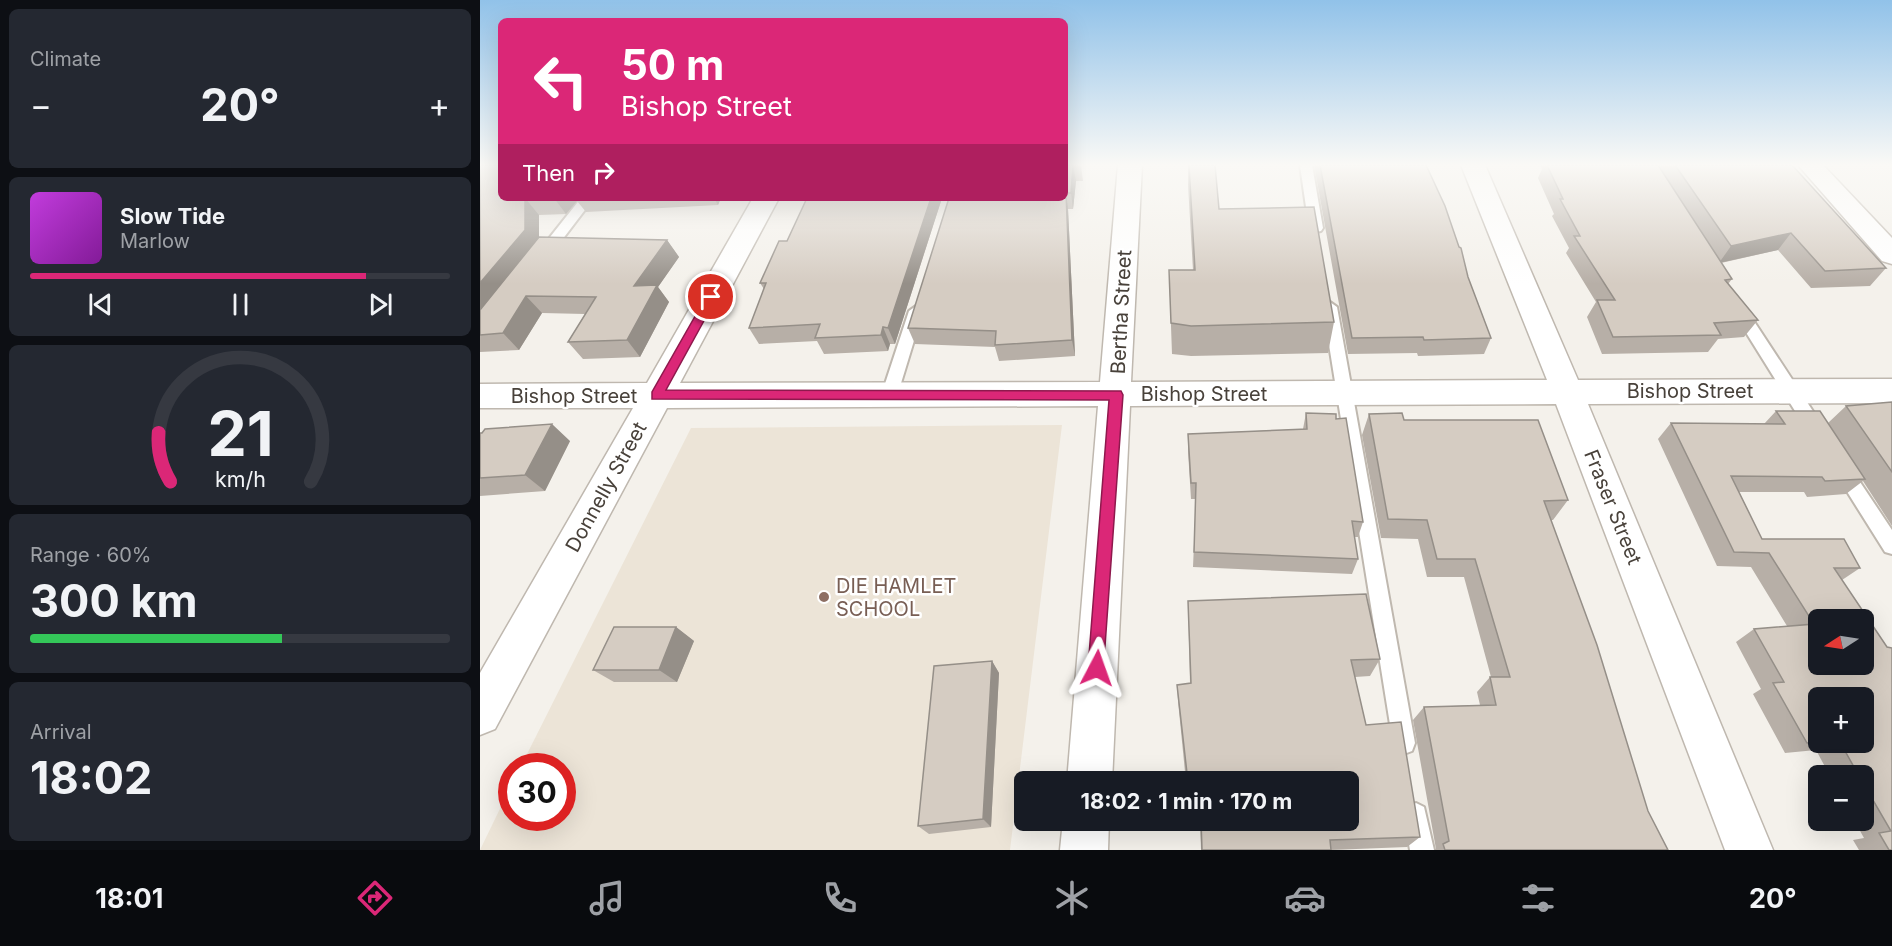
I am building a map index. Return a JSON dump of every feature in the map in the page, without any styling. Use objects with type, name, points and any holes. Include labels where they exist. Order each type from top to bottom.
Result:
[{"type":"street","name":"Donnelly Street","points":[[480,714],[762,205]]},
{"type":"street","name":"Bertha Street","points":[[1090,771],[1128,205]]},
{"type":"street","name":"Fraser Street","points":[[1489,205],[1567,391],[1749,850]]},
{"type":"street","points":[[1846,205],[1892,255]]},
{"type":"street","name":"Bishop Street","points":[[480,396],[1892,391]]},
{"type":"street","points":[[1084,850],[1085,831]]},
{"type":"lane","points":[[537,262],[583,205]]},
{"type":"lane","points":[[1312,205],[1319,245]]},
{"type":"lane","points":[[1327,291],[1406,756]]},
{"type":"lane","points":[[1728,292],[1823,439]]},
{"type":"lane","points":[[890,393],[920,296]]},
{"type":"lane","points":[[1835,459],[1892,546]]},
{"type":"lane","points":[[1412,792],[1422,850]]},
{"type":"shaded area","name":"DIE HAMLET SCHOOL","points":[[1062,425],[1020,771],[1014,771],[1014,817],[1010,850],[480,850],[498,813],[498,831],[576,831],[576,753],[528,753],[691,428]]},
{"type":"building","points":[[480,205],[525,205],[525,230],[480,283]]},
{"type":"building","points":[[804,205],[929,205],[888,328],[883,327],[881,335],[815,338],[820,324],[749,328],[766,283],[760,283],[779,241],[787,241]]},
{"type":"building","points":[[947,205],[1066,205],[1072,340],[995,345],[996,331],[908,328]]},
{"type":"building","points":[[1191,205],[1219,205],[1219,209],[1314,207],[1334,322],[1191,326],[1171,323],[1169,270],[1195,270]]},
{"type":"building","points":[[1327,205],[1444,205],[1491,338],[1424,340],[1423,337],[1352,338]]},
{"type":"building","points":[[1563,205],[1684,205],[1732,279],[1725,280],[1758,320],[1714,323],[1721,335],[1613,337],[1597,300],[1615,300],[1574,236],[1580,236]]},
{"type":"building","points":[[1702,205],[1828,205],[1886,268],[1825,271],[1791,233],[1731,246]]},
{"type":"building","points":[[539,237],[667,240],[634,286],[657,285],[627,340],[568,342],[596,297],[526,296],[503,333],[480,335],[480,310]]},
{"type":"building","points":[[1892,402],[1892,472],[1846,406]]},
{"type":"building","points":[[1776,411],[1820,411],[1865,479],[1825,481],[1822,477],[1731,476],[1762,539],[1844,539],[1860,568],[1834,568],[1862,609],[1808,609],[1808,615],[1769,553],[1734,552],[1671,423],[1785,424]]},
{"type":"building","points":[[1306,413],[1336,414],[1336,419],[1346,418],[1363,522],[1352,521],[1358,559],[1194,552],[1196,483],[1191,483],[1188,434],[1307,429]]},
{"type":"building","points":[[1402,413],[1404,420],[1538,420],[1568,500],[1544,501],[1597,645],[1648,811],[1668,850],[1445,850],[1443,844],[1449,841],[1424,707],[1496,705],[1490,677],[1510,677],[1475,559],[1437,559],[1427,520],[1388,519],[1369,414]]},
{"type":"building","points":[[552,424],[525,475],[480,478],[480,433],[485,429]]},
{"type":"building","points":[[1366,594],[1380,659],[1351,660],[1366,725],[1401,722],[1420,837],[1330,840],[1331,850],[1202,850],[1201,831],[1359,831],[1359,771],[1187,771],[1177,685],[1191,683],[1188,601]]},
{"type":"building","points":[[1808,624],[1808,675],[1874,675],[1874,628],[1887,647],[1892,648],[1892,850],[1889,850],[1879,833],[1891,831],[1874,802],[1874,765],[1853,765],[1846,753],[1874,753],[1874,687],[1808,687],[1807,743],[1773,683],[1784,682],[1754,629]]},
{"type":"building","points":[[614,627],[676,627],[659,670],[593,670]]},
{"type":"building","points":[[992,661],[983,819],[918,826],[934,666]]},
{"type":"place","name":"DIE HAMLET SCHOOL","points":[[824,597]]},
{"type":"route","points":[[711,297],[657,395],[890,393],[1116,395],[1097,668]]}]
